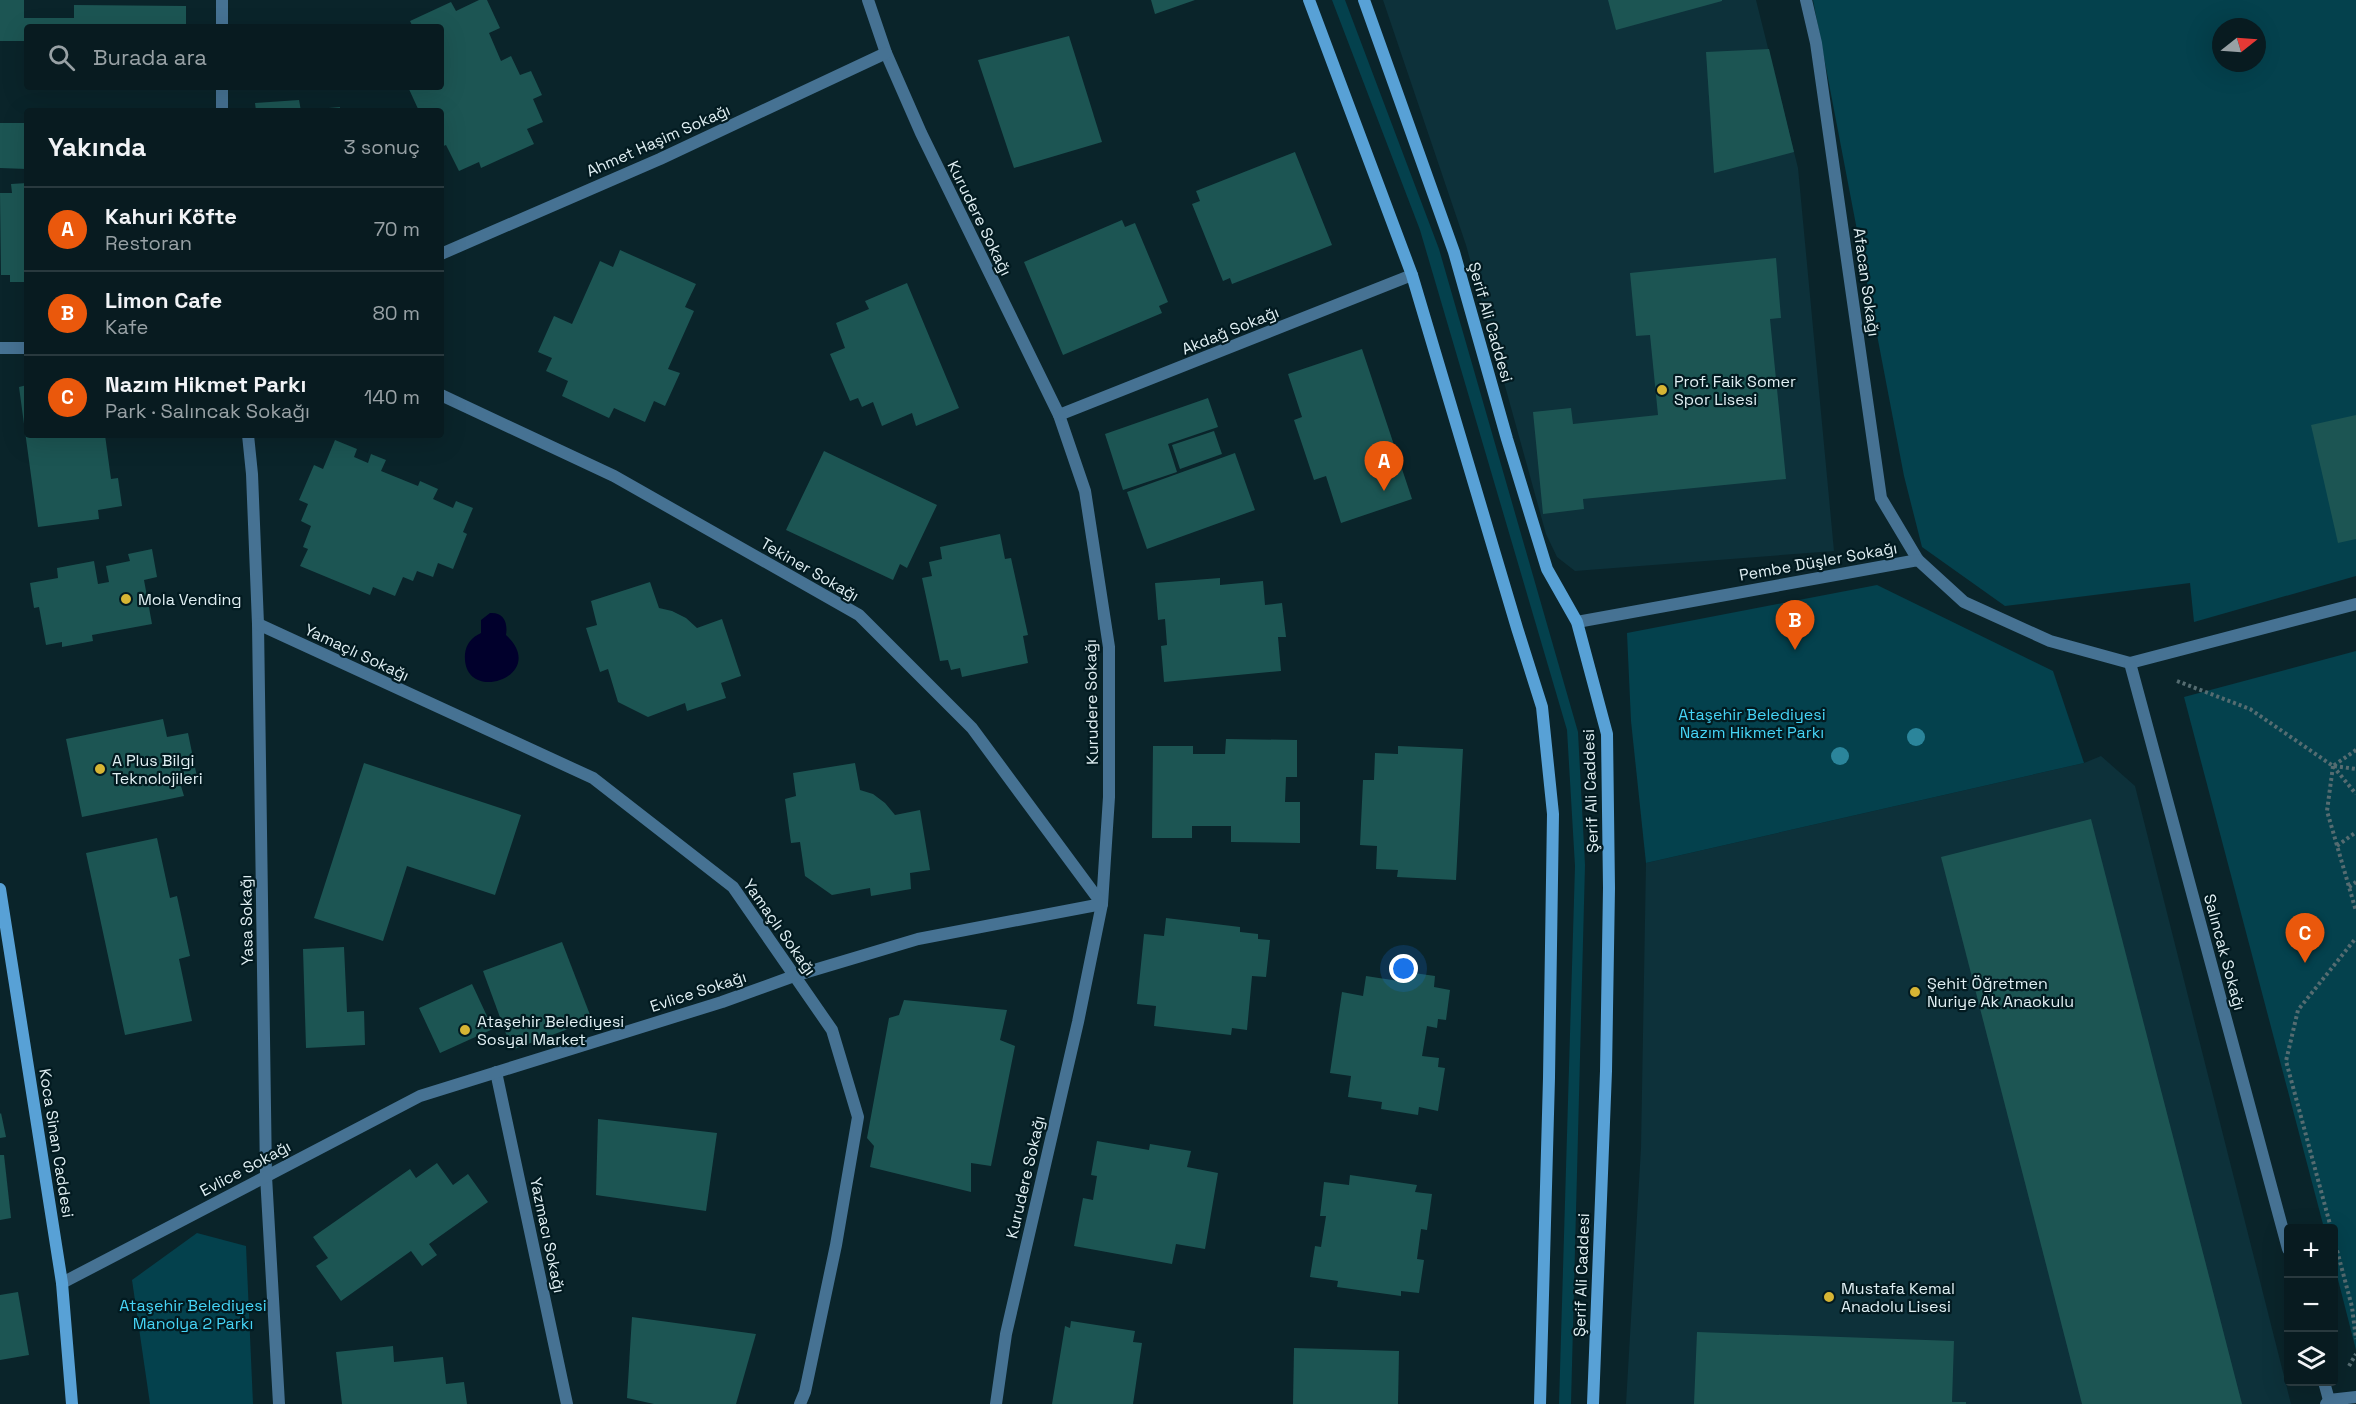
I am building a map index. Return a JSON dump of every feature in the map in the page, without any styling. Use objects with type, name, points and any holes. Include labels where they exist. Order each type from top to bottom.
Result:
[{"type":"street","points":[[222,0],[222,24]]},
{"type":"street","name":"Kurudere Sokağı","points":[[868,0],[886,53],[921,134],[1059,415],[1084,491],[1109,647],[1109,798],[1102,904],[1078,1022],[1006,1334],[996,1404]]},
{"type":"street","points":[[1309,0],[1412,275],[1542,707],[1553,814],[1550,1078],[1540,1404]]},
{"type":"street","name":"Şerif Ali Caddesi","points":[[1364,0],[1454,252],[1547,569],[1577,622],[1607,734],[1609,888],[1606,1071],[1593,1404]]},
{"type":"street","name":"Afacan Sokağı","points":[[1806,0],[1816,44],[1881,498],[1918,560]]},
{"type":"street","name":"Ahmet Haşim Sokağı","points":[[444,253],[660,159],[886,53]]},
{"type":"street","points":[[222,90],[222,108]]},
{"type":"street","name":"Akdağ Sokağı","points":[[1059,415],[1412,275]]},
{"type":"street","points":[[0,348],[24,348]]},
{"type":"street","name":"Tekiner Sokağı","points":[[444,396],[614,476],[859,615],[972,728],[1102,904]]},
{"type":"street","name":"Yasa Sokağı","points":[[248,438],[252,474],[258,624],[266,1176],[279,1404]]},
{"type":"street","name":"Pembe Düşler Sokağı","points":[[1577,622],[1918,560],[1964,602],[2050,641],[2130,663]]},
{"type":"street","points":[[2130,663],[2356,604]]},
{"type":"street","name":"Yamaçlı Sokağı","points":[[258,624],[594,778],[733,888],[832,1030],[858,1117],[836,1245],[805,1392],[800,1404]]},
{"type":"street","name":"Salıncak Sokağı","points":[[2130,663],[2284,1231]]},
{"type":"street","name":"Koca Sinan Caddesi","points":[[0,888],[62,1283],[72,1404]]},
{"type":"street","name":"Evlice Sokağı","points":[[62,1283],[420,1096],[722,1002],[794,976],[918,939],[1102,904]]},
{"type":"street","name":"Yazmacı Sokağı","points":[[496,1072],[567,1404]]},
{"type":"street","points":[[2325,1386],[2328,1402],[2356,1397]]},
{"type":"path","points":[[2130,663],[2250,709],[2333,766],[2356,794]]},
{"type":"path","points":[[2356,750],[2333,766],[2327,811],[2356,911]]},
{"type":"path","points":[[2333,766],[2356,770]]},
{"type":"path","points":[[2337,846],[2356,832]]},
{"type":"path","points":[[2349,887],[2356,882]]},
{"type":"path","points":[[2330,1224],[2286,1062],[2298,1010],[2356,938]]},
{"type":"path","points":[[2338,1254],[2352,1307],[2356,1339]]},
{"type":"shaded area","name":"Prof. Faik Somer Spor Lisesi","points":[[1383,0],[1756,0],[1798,168],[1834,551],[1575,571],[1557,557],[1546,534],[1466,245]]},
{"type":"shaded area","points":[[490,613],[499,614],[504,619],[506,635],[517,650],[518,663],[512,673],[501,680],[488,682],[476,679],[467,670],[465,654],[470,641],[481,633],[481,620]]},
{"type":"shaded area","name":"Şehit Öğretmen Nuriye Ak Anaokulu","points":[[2101,756],[2135,786],[2284,1376],[2284,1386],[2286,1386],[2291,1404],[1626,1404],[1641,1148],[1646,863],[2084,763]]},
{"type":"green space","points":[[1332,0],[1345,0],[1439,249],[1578,732],[1585,865],[1571,1404],[1559,1404],[1575,866],[1567,730],[1420,230]]},
{"type":"green space","points":[[1813,0],[2356,0],[2356,576],[2194,622],[2190,583],[2005,606],[1922,547],[1904,476]]},
{"type":"green space","name":"Ataşehir Belediyesi Nazım Hikmet Parkı","points":[[1877,585],[2053,671],[2084,763],[1646,863],[1631,721],[1627,633]]},
{"type":"green space","points":[[2356,651],[2356,1350],[2338,1280],[2338,1224],[2323,1224],[2184,697]]},
{"type":"green space","name":"Ataşehir Belediyesi Manolya 2 Parkı","points":[[197,1233],[246,1246],[253,1404],[150,1404],[132,1280]]},
{"type":"building","points":[[0,0],[24,0],[24,18],[74,18],[74,5],[186,6],[186,24],[24,24],[24,41],[0,41]]},
{"type":"building","points":[[479,0],[487,0],[500,28],[489,33],[501,61],[511,56],[520,75],[531,71],[542,95],[533,99],[543,122],[527,129],[534,144],[481,168],[479,162],[459,171],[446,145],[444,146],[444,108],[418,108],[409,90],[444,90],[444,24],[412,24],[410,21],[451,2],[456,11]]},
{"type":"building","points":[[1151,0],[1195,0],[1155,14]]},
{"type":"building","points":[[1608,0],[1722,0],[1722,1],[1616,30]]},
{"type":"building","points":[[1069,36],[1102,142],[1014,168],[978,60]]},
{"type":"building","points":[[1769,49],[1794,152],[1714,173],[1706,52]]},
{"type":"building","points":[[299,100],[300,108],[256,108],[255,103]]},
{"type":"building","points":[[0,123],[24,123],[24,169],[0,168]]},
{"type":"building","points":[[1295,152],[1332,245],[1232,284],[1230,278],[1223,281],[1192,204],[1200,201],[1196,191]]},
{"type":"building","points":[[24,183],[24,282],[10,282],[10,275],[1,275],[0,193],[12,193],[11,184]]},
{"type":"building","points":[[1122,220],[1125,227],[1135,223],[1168,302],[1159,306],[1162,313],[1063,355],[1024,262]]},
{"type":"building","points":[[620,250],[696,284],[685,307],[694,311],[668,369],[680,373],[665,406],[654,401],[645,422],[614,408],[609,418],[562,396],[568,381],[546,371],[552,358],[538,352],[554,316],[572,324],[600,261],[613,267]]},
{"type":"building","points":[[1776,258],[1781,318],[1770,319],[1786,479],[1583,499],[1584,509],[1543,514],[1533,412],[1571,408],[1573,424],[1658,415],[1650,335],[1636,336],[1630,273]]},
{"type":"building","points":[[907,283],[959,408],[916,426],[912,413],[882,426],[873,402],[862,407],[858,398],[850,401],[830,354],[845,348],[836,323],[869,309],[865,301]]},
{"type":"building","points":[[1362,349],[1412,499],[1341,523],[1326,476],[1314,480],[1294,420],[1302,417],[1288,374]]},
{"type":"building","points":[[24,386],[24,424],[19,387]]},
{"type":"building","points":[[1208,398],[1218,427],[1168,444],[1177,472],[1123,490],[1105,434]]},
{"type":"building","points":[[2356,415],[2356,539],[2338,543],[2311,425]]},
{"type":"building","points":[[1214,431],[1222,454],[1180,469],[1172,445]]},
{"type":"building","points":[[26,438],[105,438],[111,479],[118,478],[122,506],[98,510],[99,519],[38,527]]},
{"type":"building","points":[[335,440],[357,449],[354,457],[368,463],[371,454],[386,460],[381,471],[418,486],[420,481],[438,489],[433,499],[453,508],[456,501],[473,508],[463,532],[467,534],[453,569],[438,563],[433,577],[417,571],[413,581],[403,577],[395,596],[373,587],[370,595],[300,566],[308,549],[303,547],[311,526],[301,521],[308,504],[299,500],[314,465],[323,469]]},
{"type":"building","points":[[824,451],[937,505],[907,568],[900,564],[893,580],[786,530]]},
{"type":"building","points":[[1235,453],[1255,510],[1147,549],[1127,492]]},
{"type":"building","points":[[1000,534],[1005,559],[1011,558],[1028,635],[1023,636],[1028,663],[962,677],[960,668],[951,670],[948,660],[940,661],[922,578],[932,576],[929,562],[942,559],[940,547]]},
{"type":"building","points":[[152,549],[157,577],[144,580],[152,624],[92,635],[93,641],[62,647],[62,642],[46,645],[39,607],[34,608],[30,583],[58,578],[57,568],[94,561],[98,584],[109,582],[106,566],[130,561],[128,554]]},
{"type":"building","points":[[1220,578],[1220,585],[1263,581],[1265,605],[1282,603],[1286,637],[1278,637],[1281,671],[1164,682],[1161,646],[1167,645],[1165,619],[1158,620],[1155,583]]},
{"type":"building","points":[[650,582],[659,608],[686,618],[697,628],[722,619],[741,676],[721,683],[726,698],[687,711],[685,703],[648,717],[618,702],[608,669],[600,672],[586,628],[597,625],[591,601]]},
{"type":"building","points":[[163,719],[167,737],[188,733],[198,782],[181,786],[184,796],[82,817],[66,739]]},
{"type":"building","points":[[1226,739],[1297,740],[1297,777],[1286,777],[1285,802],[1300,802],[1300,843],[1231,842],[1231,826],[1192,826],[1192,838],[1152,838],[1153,746],[1193,746],[1193,754],[1225,754]]},
{"type":"building","points":[[1398,746],[1463,749],[1456,880],[1397,877],[1398,870],[1376,869],[1377,846],[1360,845],[1363,780],[1374,780],[1375,753],[1398,754]]},
{"type":"building","points":[[364,763],[521,815],[495,895],[407,866],[383,941],[314,918]]},
{"type":"building","points":[[855,763],[860,790],[873,794],[895,815],[920,810],[930,870],[910,873],[911,889],[871,896],[870,888],[832,895],[805,876],[800,842],[791,843],[785,799],[796,796],[793,773]]},
{"type":"building","points":[[2091,819],[2242,1404],[2082,1404],[1941,857]]},
{"type":"building","points":[[157,838],[170,898],[177,896],[190,956],[179,959],[192,1021],[125,1035],[86,853]]},
{"type":"building","points":[[1166,918],[1240,927],[1240,932],[1258,934],[1258,939],[1270,940],[1266,977],[1252,976],[1247,1030],[1232,1028],[1231,1035],[1154,1026],[1156,1006],[1137,1004],[1144,934],[1164,936]]},
{"type":"building","points":[[562,942],[592,1020],[512,1050],[483,971]]},
{"type":"building","points":[[344,947],[347,1012],[364,1011],[365,1045],[306,1048],[303,949]]},
{"type":"building","points":[[1407,972],[1435,976],[1434,987],[1450,990],[1446,1020],[1438,1019],[1437,1028],[1427,1026],[1422,1056],[1439,1058],[1438,1067],[1445,1068],[1438,1111],[1419,1107],[1418,1115],[1381,1109],[1382,1102],[1348,1097],[1351,1076],[1330,1073],[1342,992],[1363,996],[1366,976],[1405,982]]},
{"type":"building","points":[[472,984],[493,1029],[440,1053],[419,1008]]},
{"type":"building","points":[[904,1000],[1007,1010],[1000,1040],[1015,1046],[991,1166],[971,1163],[971,1192],[870,1167],[874,1146],[867,1138],[889,1018],[899,1015]]},
{"type":"building","points":[[0,1114],[6,1137],[0,1138]]},
{"type":"building","points":[[598,1119],[717,1133],[706,1211],[596,1195]]},
{"type":"building","points":[[1097,1141],[1149,1150],[1150,1144],[1191,1151],[1187,1167],[1218,1173],[1205,1249],[1176,1244],[1172,1264],[1074,1246],[1083,1198],[1093,1200],[1097,1176],[1091,1175]]},
{"type":"building","points":[[0,1155],[4,1155],[11,1218],[0,1220]]},
{"type":"building","points":[[437,1163],[453,1185],[468,1174],[488,1202],[429,1244],[437,1255],[422,1266],[411,1251],[341,1301],[316,1266],[328,1258],[313,1237],[410,1169],[416,1178]]},
{"type":"building","points":[[1350,1175],[1417,1185],[1415,1192],[1432,1194],[1427,1230],[1421,1229],[1417,1259],[1424,1260],[1419,1293],[1401,1291],[1401,1296],[1337,1287],[1338,1281],[1310,1277],[1315,1246],[1321,1247],[1326,1216],[1320,1216],[1324,1182],[1349,1185]]},
{"type":"building","points":[[18,1292],[29,1355],[0,1360],[0,1295]]},
{"type":"building","points":[[632,1317],[756,1334],[736,1404],[654,1404],[627,1398]]},
{"type":"building","points":[[1071,1321],[1135,1331],[1133,1342],[1142,1343],[1133,1404],[1052,1404],[1065,1326],[1070,1328]]},
{"type":"building","points":[[1697,1332],[1954,1341],[1952,1402],[1966,1402],[1966,1404],[1694,1404]]},
{"type":"building","points":[[393,1346],[394,1362],[443,1357],[446,1384],[464,1382],[467,1404],[342,1404],[336,1352]]},
{"type":"building","points":[[1294,1348],[1399,1351],[1398,1404],[1293,1404]]},
{"type":"place","name":"Prof. Faik Somer Spor Lisesi","points":[[1662,390]]},
{"type":"place","name":"Kahuri Köfte","points":[[1384,491]]},
{"type":"place","name":"Mola Vending","points":[[126,599]]},
{"type":"place","name":"Limon Cafe","points":[[1795,650]]},
{"type":"place","name":"A Plus Bilgi Teknolojileri","points":[[100,769]]},
{"type":"place","name":"Nazım Hikmet Parkı","points":[[2305,963]]},
{"type":"place","name":"Şehit Öğretmen Nuriye Ak Anaokulu","points":[[1915,992]]},
{"type":"place","name":"Ataşehir Belediyesi Sosyal Market","points":[[465,1030]]},
{"type":"place","name":"Mustafa Kemal Anadolu Lisesi","points":[[1829,1297]]}]
